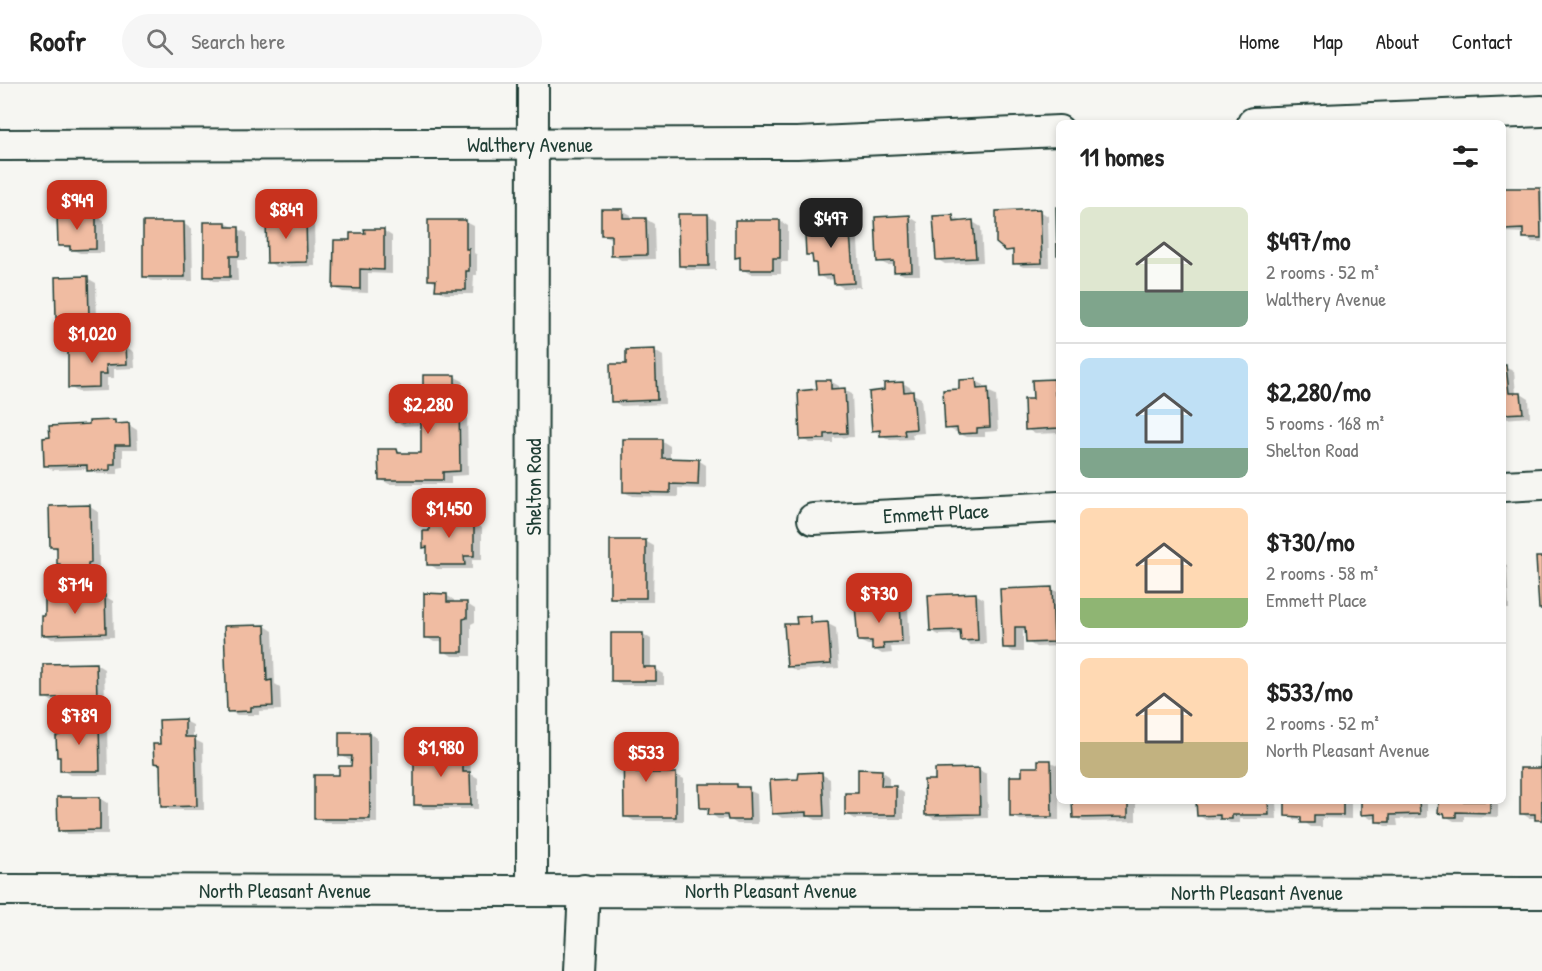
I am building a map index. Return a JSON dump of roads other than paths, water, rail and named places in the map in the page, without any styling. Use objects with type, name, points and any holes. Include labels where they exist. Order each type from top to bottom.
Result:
[{"type":"street","name":"Shelton Road","points":[[532,890],[533,84]]},
{"type":"street","points":[[1325,120],[1542,111]]},
{"type":"street","name":"Walthery Avenue","points":[[0,145],[796,143],[1056,131]]},
{"type":"street","points":[[1506,486],[1542,484]]},
{"type":"street","name":"Emmett Place","points":[[813,519],[1056,507]]},
{"type":"street","name":"North Pleasant Avenue","points":[[0,890],[1542,893]]},
{"type":"street","points":[[580,971],[584,890]]}]
